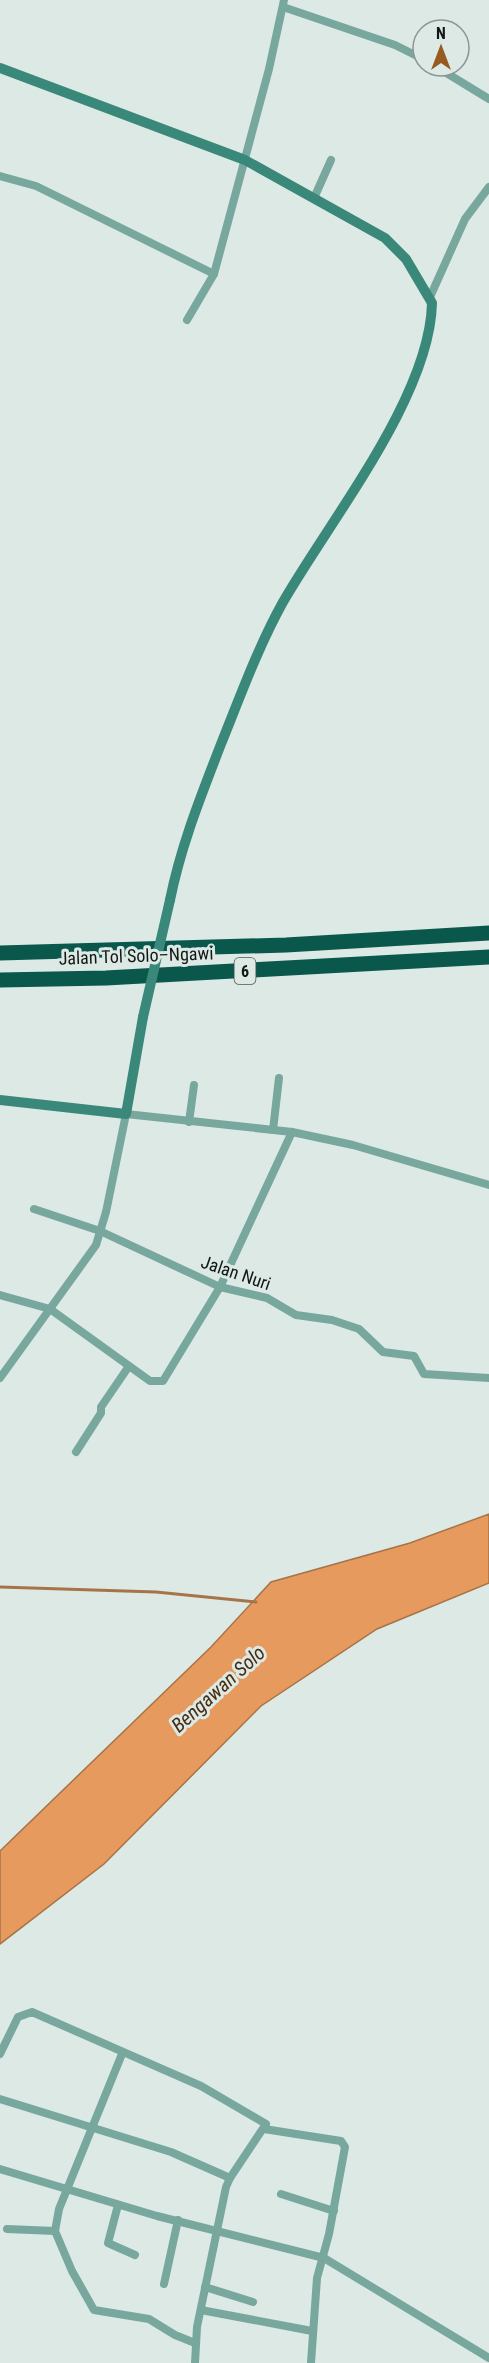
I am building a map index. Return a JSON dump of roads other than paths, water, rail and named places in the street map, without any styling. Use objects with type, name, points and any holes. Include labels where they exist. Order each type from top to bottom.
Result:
[{"type":"highway","name":"Jalan Tol Solo–Ngawi","points":[[0,953],[286,945],[489,933]]},
{"type":"highway","name":"Jalan Tol Solo–Ngawi","points":[[0,980],[117,977],[489,957]]},
{"type":"street","points":[[188,320],[214,274],[284,3],[411,53]]},
{"type":"street","points":[[0,68],[245,160],[373,230],[396,247],[430,297]]},
{"type":"street","points":[[455,78],[489,99]]},
{"type":"street","points":[[314,198],[330,160]]},
{"type":"street","points":[[0,176],[36,186],[214,274]]},
{"type":"street","points":[[0,1378],[89,1258],[100,1231],[126,1114],[143,1017],[185,836],[250,673],[283,603],[401,407],[424,348],[431,314],[430,297],[465,219],[489,187]]},
{"type":"street","points":[[273,1130],[279,1078]]},
{"type":"street","points":[[189,1122],[194,1085]]},
{"type":"street","points":[[0,1100],[291,1132],[353,1146],[488,1183]]},
{"type":"street","points":[[0,1295],[50,1308],[150,1381],[160,1383],[165,1379],[220,1287],[291,1132]]},
{"type":"street","name":"Jalan Nuri","points":[[34,1209],[100,1231],[220,1287],[267,1298],[296,1315],[332,1320],[359,1329],[383,1352],[414,1356],[424,1374],[489,1378]]},
{"type":"street","points":[[76,1452],[101,1413],[101,1407],[129,1366]]},
{"type":"street","points":[[0,2054],[18,2017],[27,2011],[81,2032],[122,2054],[201,2086],[266,2124],[230,2178],[205,2287],[195,2343],[195,2363]]},
{"type":"street","points":[[122,2054],[56,2218],[55,2230],[72,2271],[94,2310],[149,2319],[175,2335],[195,2343]]},
{"type":"street","points":[[0,2099],[171,2152],[230,2178]]},
{"type":"street","points":[[264,2129],[344,2143],[345,2154],[334,2211],[324,2259],[317,2278],[310,2363]]},
{"type":"street","points":[[0,2169],[118,2205],[324,2259],[489,2358]]},
{"type":"street","points":[[280,2194],[334,2211]]},
{"type":"street","points":[[118,2205],[108,2243],[135,2255]]},
{"type":"street","points":[[165,2284],[178,2220]]},
{"type":"street","points":[[7,2229],[55,2230]]},
{"type":"street","points":[[205,2287],[253,2302]]},
{"type":"street","points":[[201,2310],[312,2331]]},
{"type":"water","name":"Bengawan Solo","points":[[489,1514],[489,1583],[377,1629],[261,1706],[104,1864],[0,1944],[0,1851],[211,1647],[271,1582],[410,1543]]},
{"type":"waterway","points":[[0,1587],[156,1592],[256,1602]]}]
